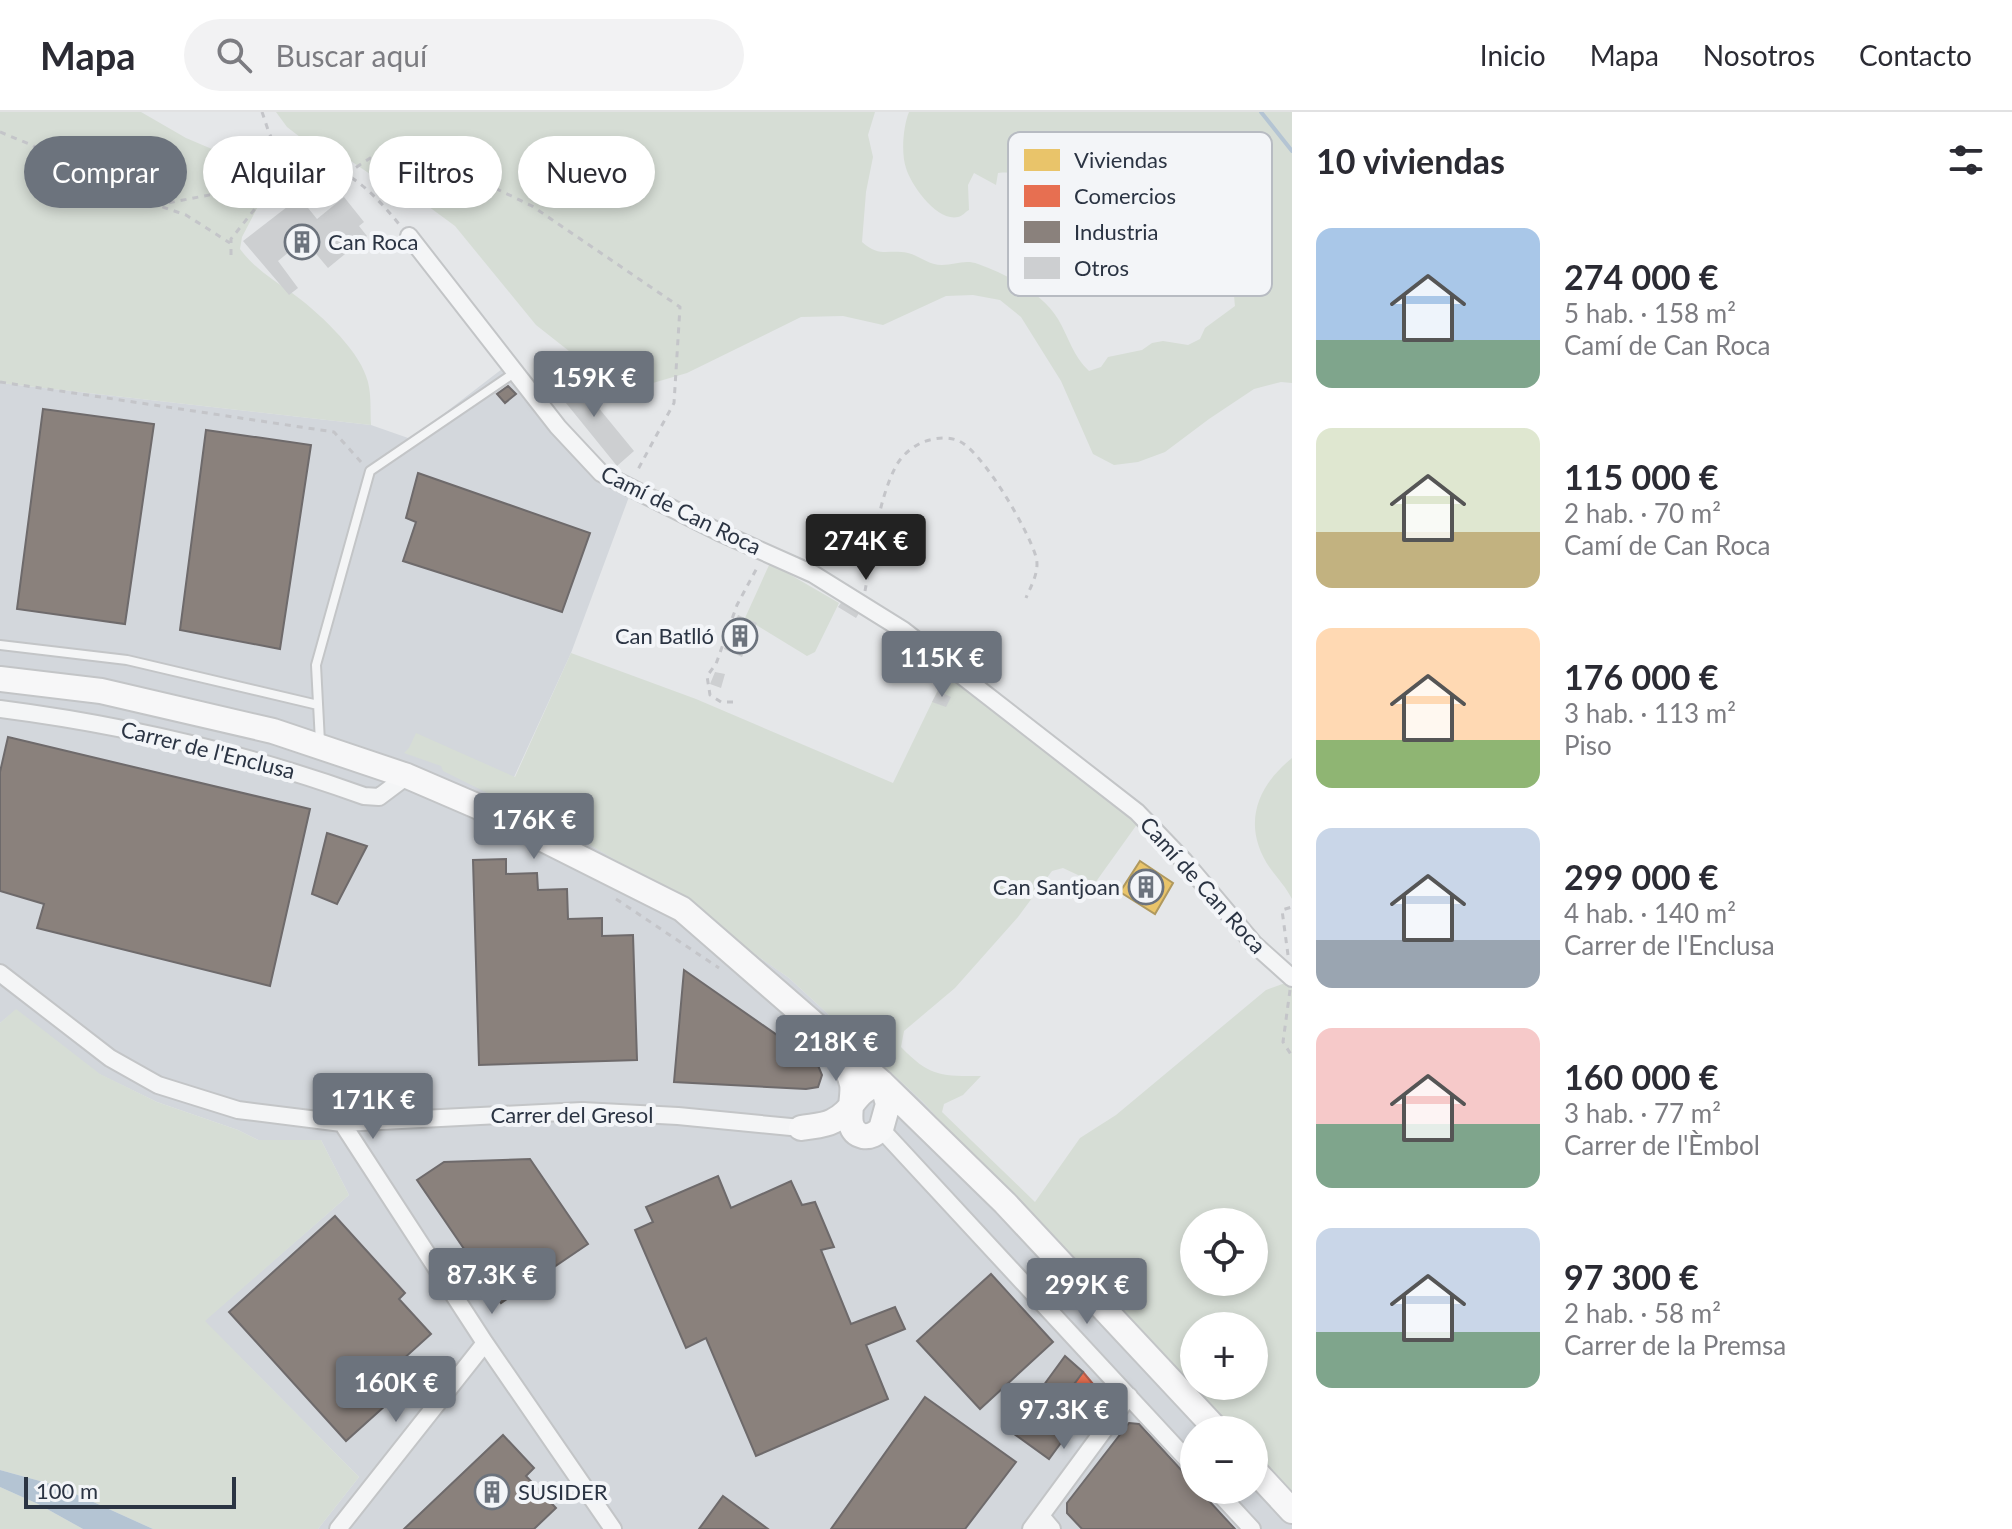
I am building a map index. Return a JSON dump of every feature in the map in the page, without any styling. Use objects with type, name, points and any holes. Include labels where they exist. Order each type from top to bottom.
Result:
[{"type":"street","name":"Camí de Can Roca","points":[[409,236],[514,373],[588,462],[601,473],[719,532],[813,574],[858,600],[923,645],[1137,812],[1184,861],[1242,932],[1292,978]]},
{"type":"street","points":[[0,679],[101,691],[273,731],[407,776],[479,807],[682,909],[882,1083],[1026,1225],[1204,1416]]},
{"type":"street","name":"Carrer de l'Enclusa","points":[[0,709],[133,729],[229,752],[364,796],[379,797],[407,776]]},
{"type":"street","name":"Carrer del Gresol","points":[[0,973],[110,1058],[158,1085],[238,1110],[342,1123],[582,1111],[678,1116],[801,1128]]},
{"type":"street","points":[[832,1039],[852,1082],[851,1123],[870,1132],[1180,1452]]},
{"type":"street","points":[[801,1128],[832,1121],[853,1104],[861,1091],[882,1083]]},
{"type":"street","points":[[870,1132],[888,1104],[882,1083]]},
{"type":"street","points":[[342,1123],[485,1343],[613,1529]]},
{"type":"street","points":[[801,1128],[826,1136],[850,1137],[899,1123],[931,1132]]},
{"type":"street","points":[[338,1529],[485,1343]]},
{"type":"street","points":[[1052,1529],[1036,1522],[1129,1396]]},
{"type":"street","points":[[1268,1485],[1292,1511]]},
{"type":"street","points":[[1229,1504],[1252,1529]]},
{"type":"lane","points":[[320,747],[316,665],[370,471],[514,373]]},
{"type":"lane","points":[[0,645],[127,660],[318,705]]},
{"type":"path","points":[[262,112],[270,136]]},
{"type":"path","points":[[0,132],[24,142]]},
{"type":"path","points":[[353,169],[390,145],[408,146],[532,206],[680,307],[674,403],[628,486]]},
{"type":"path","points":[[353,179],[370,190],[409,236]]},
{"type":"path","points":[[164,208],[186,215],[230,243]]},
{"type":"path","points":[[231,255],[230,243],[255,208]]},
{"type":"path","points":[[0,382],[334,432],[370,471]]},
{"type":"path","points":[[858,600],[864,593],[886,493],[897,464],[912,447],[928,440],[949,438],[962,442],[981,461],[1023,521],[1037,559],[1035,577],[1026,598]]},
{"type":"path","points":[[733,702],[721,702],[710,695],[707,676],[716,664],[737,605],[766,552]]},
{"type":"path","points":[[614,897],[719,968]]},
{"type":"shaded area","points":[[0,112],[141,112],[183,136],[24,136],[24,208],[187,208],[187,138],[203,145],[203,208],[257,208],[242,237],[240,249],[258,268],[324,319],[354,354],[368,382],[371,425],[0,383]]},
{"type":"shaded area","points":[[276,112],[875,112],[868,135],[873,157],[866,192],[862,242],[879,251],[908,253],[937,265],[973,263],[1008,277],[1008,296],[1037,296],[1043,301],[1058,319],[1075,353],[1089,371],[1101,367],[1108,357],[1142,350],[1152,343],[1163,341],[1188,345],[1200,339],[1205,328],[1235,306],[1234,296],[1272,296],[1272,132],[1008,132],[1008,173],[998,173],[996,185],[974,173],[968,185],[969,210],[961,216],[950,217],[926,201],[906,168],[903,140],[909,112],[1292,112],[1292,383],[1281,382],[1254,389],[1165,452],[1138,462],[1114,465],[1093,454],[1061,381],[1021,317],[1000,300],[973,295],[946,296],[883,325],[843,316],[801,317],[687,373],[646,385],[606,373],[569,351],[536,325],[455,226],[431,208],[502,208],[502,136],[369,136],[369,173],[353,162],[353,136],[299,136]]},
{"type":"shaded area","points":[[502,369],[589,474],[630,494],[571,653],[504,799],[644,876],[789,978],[922,1101],[1180,1378],[1180,1400],[1200,1400],[1215,1416],[1180,1416],[1180,1504],[1268,1504],[1268,1472],[1292,1497],[1292,1529],[318,1529],[359,1477],[204,1321],[349,1195],[321,1140],[258,1140],[157,1102],[99,1074],[16,1010],[0,1023],[0,383],[371,425],[411,439]]},
{"type":"shaded area","points":[[770,563],[839,603],[815,652],[807,656],[745,618]]},
{"type":"shaded area","points":[[571,653],[696,699],[893,783],[948,669],[1138,823],[1095,883],[1063,868],[1052,871],[1018,917],[955,988],[904,1031],[901,1047],[920,1064],[937,1073],[981,1076],[963,1095],[944,1104],[942,1112],[1035,1202],[1080,1138],[1116,1115],[1266,990],[1288,982],[1292,984],[1292,1497],[1268,1472],[1268,1416],[1215,1416],[1200,1400],[1268,1400],[1268,1312],[1180,1312],[1180,1378],[922,1101],[789,978],[644,877],[580,839],[443,771],[441,766],[404,753],[416,733],[515,777]]},
{"type":"shaded area","points":[[1292,758],[1292,899],[1261,853],[1255,823],[1261,795]]},
{"type":"shaded area","points":[[16,1009],[100,1074],[157,1102],[258,1140],[321,1140],[349,1195],[205,1321],[359,1477],[318,1529],[153,1529],[58,1486],[0,1470],[0,1023]]},
{"type":"shaded area","points":[[0,1487],[38,1504],[83,1529],[0,1529]]},
{"type":"water","points":[[0,1470],[58,1486],[153,1529],[83,1529],[0,1487]]},
{"type":"building: Viviendas","name":"Can Santjoan","points":[[1140,861],[1173,883],[1155,914],[1120,892]]},
{"type":"building: Comercios","points":[[1083,1372],[1093,1384],[1095,1396],[1076,1421],[1057,1407]]},
{"type":"building: Industria","points":[[508,386],[516,394],[505,403],[497,394]]},
{"type":"building: Industria","points":[[43,409],[154,424],[125,624],[17,609]]},
{"type":"building: Industria","points":[[206,430],[311,445],[280,649],[180,630]]},
{"type":"building: Industria","points":[[418,473],[590,533],[562,612],[403,561],[416,522],[406,518]]},
{"type":"building: Industria","points":[[8,737],[310,809],[270,986],[37,928],[44,904],[0,891],[0,772]]},
{"type":"building: Industria","points":[[327,833],[367,846],[337,904],[312,894]]},
{"type":"building: Industria","points":[[506,859],[506,874],[537,873],[538,890],[567,889],[568,919],[602,918],[602,936],[633,935],[637,1060],[479,1065],[473,860]]},
{"type":"building: Industria","points":[[684,970],[817,1063],[822,1075],[818,1087],[806,1089],[674,1082]]},
{"type":"building: Industria","points":[[530,1159],[588,1244],[501,1303],[417,1180],[444,1162]]},
{"type":"building: Industria","points":[[718,1176],[731,1208],[791,1181],[802,1205],[815,1202],[834,1247],[821,1250],[851,1324],[895,1307],[905,1329],[866,1345],[888,1399],[756,1456],[706,1338],[686,1348],[635,1230],[653,1222],[646,1207]]},
{"type":"building: Industria","points":[[335,1216],[405,1293],[399,1299],[431,1334],[401,1361],[416,1378],[346,1441],[229,1312]]},
{"type":"building: Industria","points":[[991,1274],[1053,1342],[980,1409],[917,1341]]},
{"type":"building: Industria","points":[[1065,1356],[1083,1372],[1057,1407],[1038,1393]]},
{"type":"building: Industria","points":[[1038,1393],[1076,1421],[1063,1440],[1024,1411]]},
{"type":"building: Industria","points":[[925,1397],[1016,1462],[965,1529],[831,1529]]},
{"type":"building: Industria","points":[[1024,1411],[1063,1440],[1049,1459],[1010,1431]]},
{"type":"building: Industria","points":[[1129,1423],[1139,1424],[1180,1469],[1180,1504],[1212,1504],[1235,1529],[1082,1529],[1067,1513],[1067,1503]]},
{"type":"building: Industria","name":"SUSIDER","points":[[503,1435],[534,1468],[526,1476],[556,1508],[534,1529],[404,1529]]},
{"type":"building: Industria","points":[[723,1496],[768,1529],[699,1529]]},
{"type":"building: Otros","name":"Can Roca","points":[[286,208],[308,208],[317,219],[330,208],[353,208],[364,222],[359,226],[367,236],[328,268],[307,243],[296,251],[294,248],[278,261],[298,288],[289,295],[243,241]]},
{"type":"building: Otros","points":[[570,373],[634,451],[617,466],[553,387]]},
{"type":"building: Otros","points":[[843,600],[861,610],[856,618],[838,607]]},
{"type":"building: Otros","name":"Can Batlló","points":[[738,615],[757,623],[742,657],[724,649]]},
{"type":"building: Otros","points":[[715,672],[725,674],[721,688],[710,684]]},
{"type":"building: Otros","points":[[938,691],[951,697],[946,707],[932,702]]},
{"type":"waterway","points":[[1261,112],[1292,151]]},
{"type":"place","name":"Can Roca","points":[[302,242]]},
{"type":"place","name":"Can Batlló","points":[[740,636]]},
{"type":"place","name":"Can Santjoan","points":[[1146,887]]},
{"type":"place","name":"SUSIDER","points":[[492,1492]]}]
